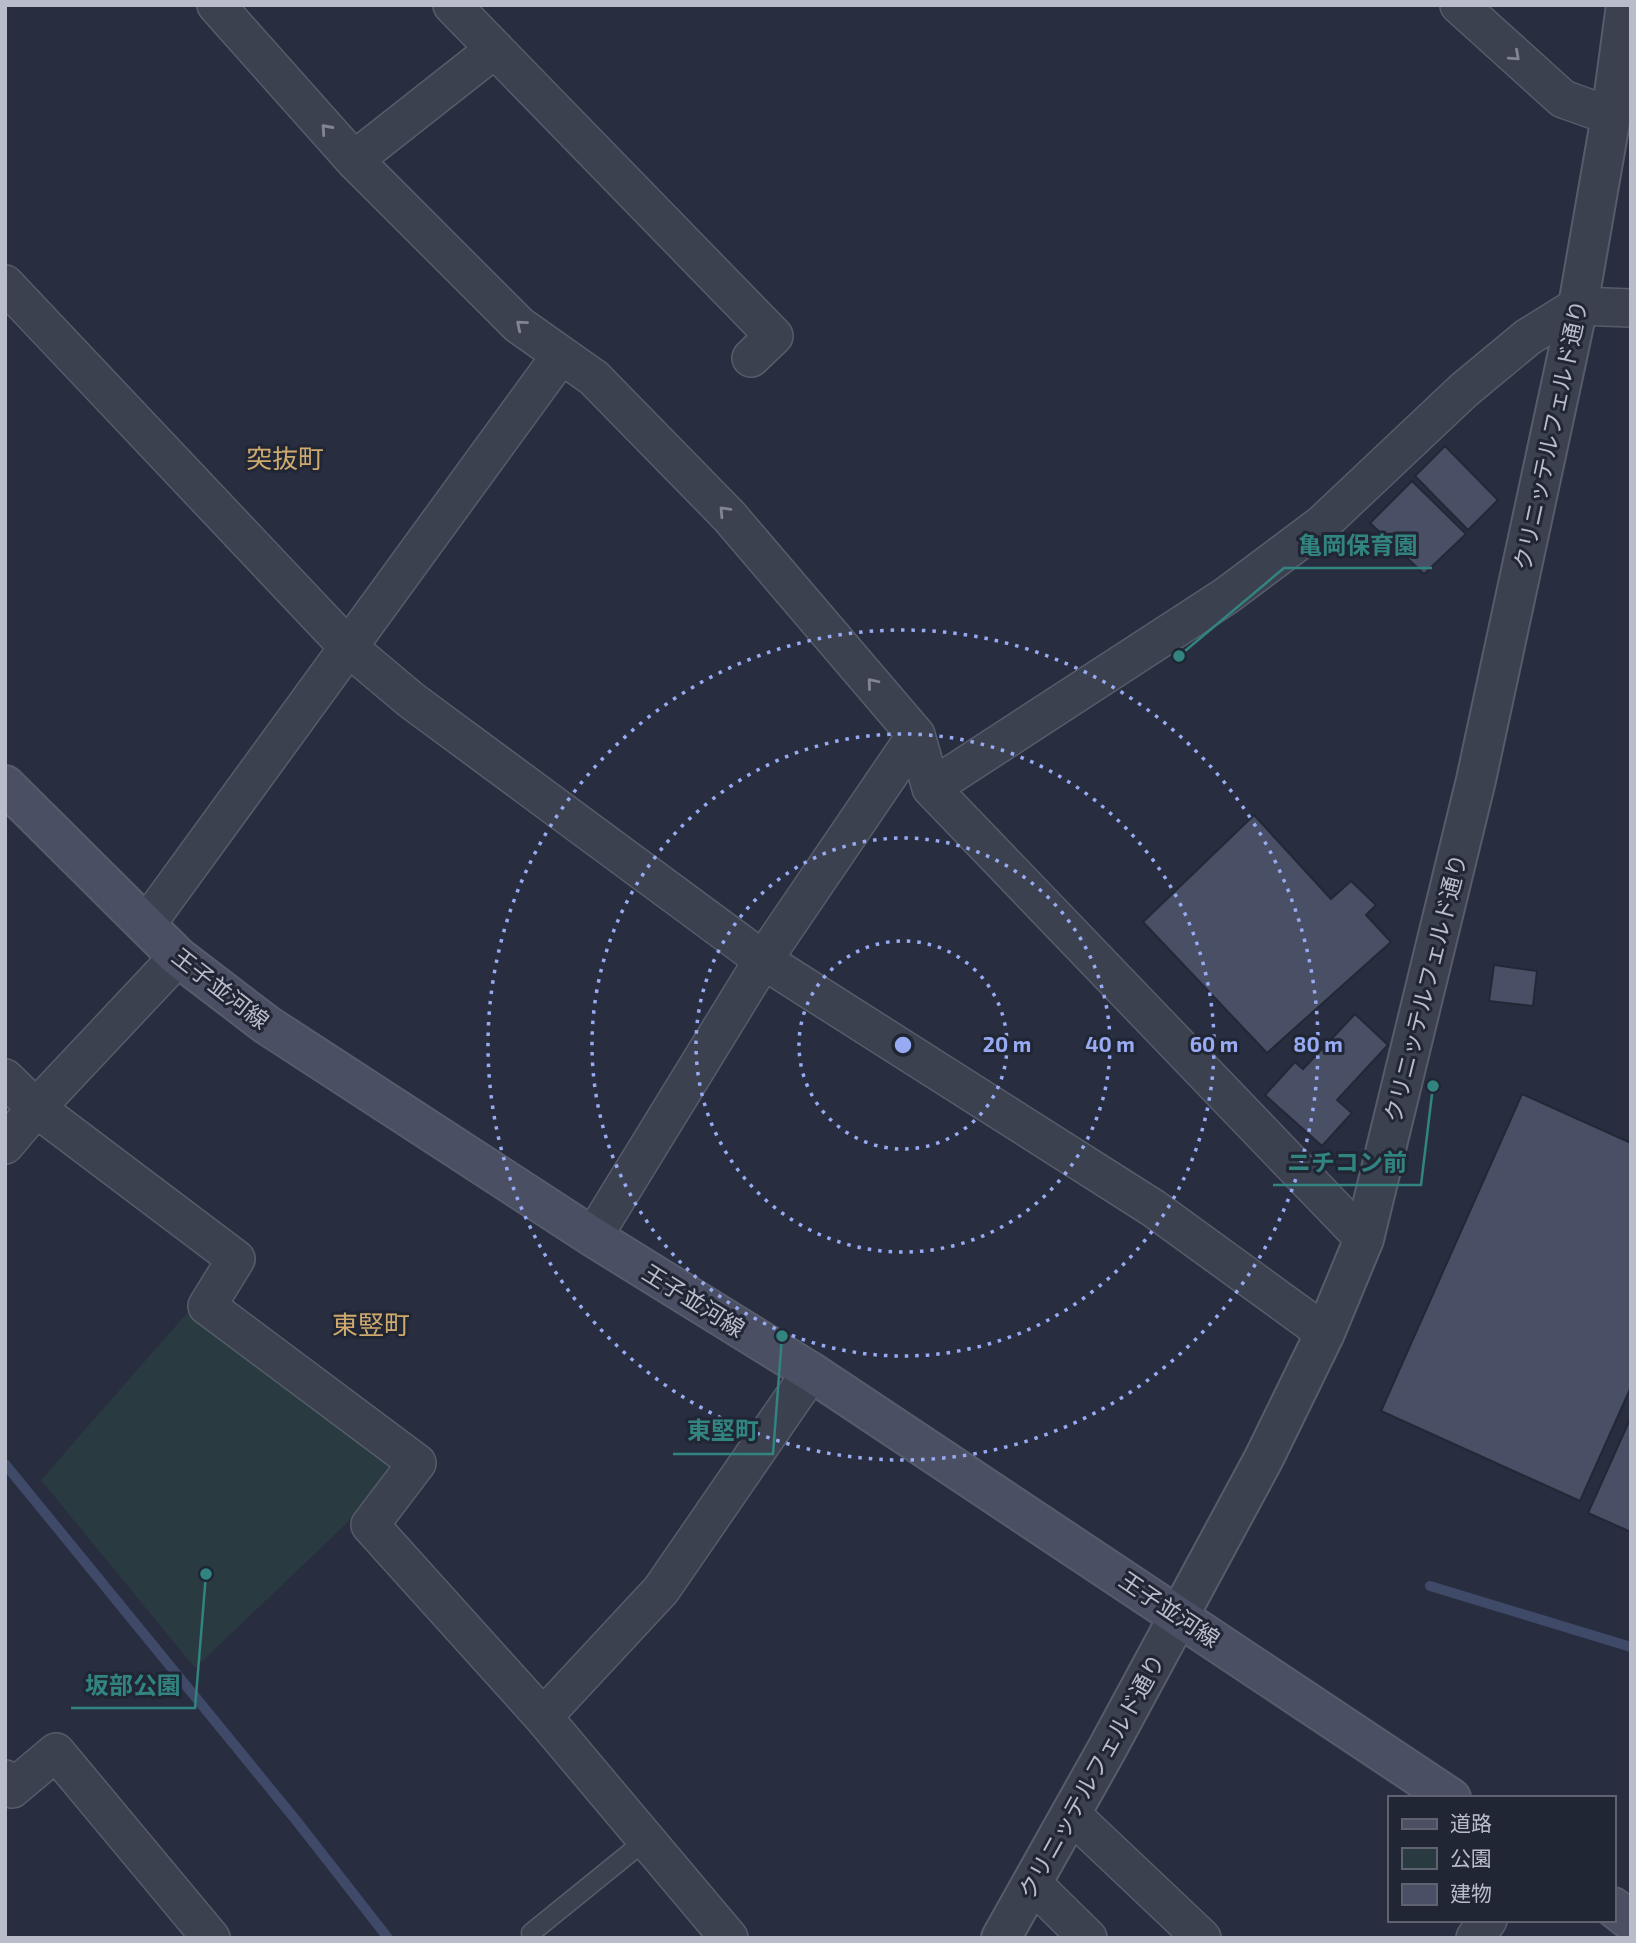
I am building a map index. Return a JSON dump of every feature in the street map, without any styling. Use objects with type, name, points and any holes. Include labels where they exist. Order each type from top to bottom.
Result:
[{"type":"main road","name":"王子並河線","points":[[5,785],[178,957],[267,1026],[593,1237],[811,1372],[1180,1615],[1448,1796]]},
{"type":"main road","points":[[1615,1909],[1631,1921]]},
{"type":"street","points":[[216,5],[354,160],[519,325],[594,378],[729,516],[916,736],[931,788],[1364,1239]]},
{"type":"street","points":[[452,5],[774,337],[751,358]]},
{"type":"street","points":[[1459,5],[1563,99],[1611,116]]},
{"type":"street","name":"クリニッテルフェルド通り","points":[[1001,1938],[1264,1458],[1325,1333],[1364,1239],[1476,780],[1578,306],[1611,116],[1626,5]]},
{"type":"street","points":[[354,160],[495,49]]},
{"type":"street","points":[[5,284],[348,647],[411,700],[763,960],[1153,1208],[1325,1333]]},
{"type":"street","points":[[931,788],[1226,596],[1322,524],[1464,390],[1528,337],[1578,306],[1631,308]]},
{"type":"street","points":[[146,925],[562,355]]},
{"type":"street","points":[[593,1237],[763,960],[916,736]]},
{"type":"street","points":[[5,1145],[36,1108],[178,957]]},
{"type":"street","points":[[5,1078],[36,1108],[236,1259],[207,1306],[417,1464],[370,1525],[543,1717],[729,1938]]},
{"type":"street","points":[[543,1717],[661,1590],[811,1372]]},
{"type":"street","points":[[5,1779],[12,1789],[56,1752],[211,1938]]},
{"type":"street","points":[[1070,1814],[1202,1938]]},
{"type":"street","points":[[1032,1883],[1088,1938]]},
{"type":"street","points":[[1475,1938],[1487,1922]]},
{"type":"lane","points":[[531,1933],[647,1839]]},
{"type":"green space","points":[[187,1313],[387,1458],[393,1479],[195,1668],[41,1480]]},
{"type":"building","points":[[1445,446],[1498,500],[1468,530],[1415,476]]},
{"type":"building","points":[[1412,481],[1466,534],[1424,574],[1370,523]]},
{"type":"building","points":[[1254,815],[1331,899],[1351,881],[1376,905],[1366,915],[1391,942],[1267,1053],[1143,922]]},
{"type":"building","points":[[1494,965],[1537,971],[1533,1006],[1489,1001]]},
{"type":"building","points":[[1355,1014],[1388,1045],[1337,1100],[1352,1113],[1322,1146],[1265,1095],[1295,1062],[1303,1069]]},
{"type":"building","points":[[1522,1094],[1631,1143],[1631,1387],[1580,1501],[1381,1411]]},
{"type":"building","points":[[1631,1417],[1631,1532],[1588,1513]]},
{"type":"waterway","points":[[5,1464],[295,1819],[388,1938]]},
{"type":"waterway","points":[[1430,1586],[1631,1647]]},
{"type":"place","name":"亀岡保育園","points":[[1179,656]]},
{"type":"place","name":"ニチコン前","points":[[1433,1086]]},
{"type":"place","name":"東堅町","points":[[782,1336]]},
{"type":"place","name":"坂部公園","points":[[206,1574]]},
{"type":"district","name":"突抜町","points":[[285,457]]},
{"type":"district","name":"東竪町","points":[[371,1323]]}]
